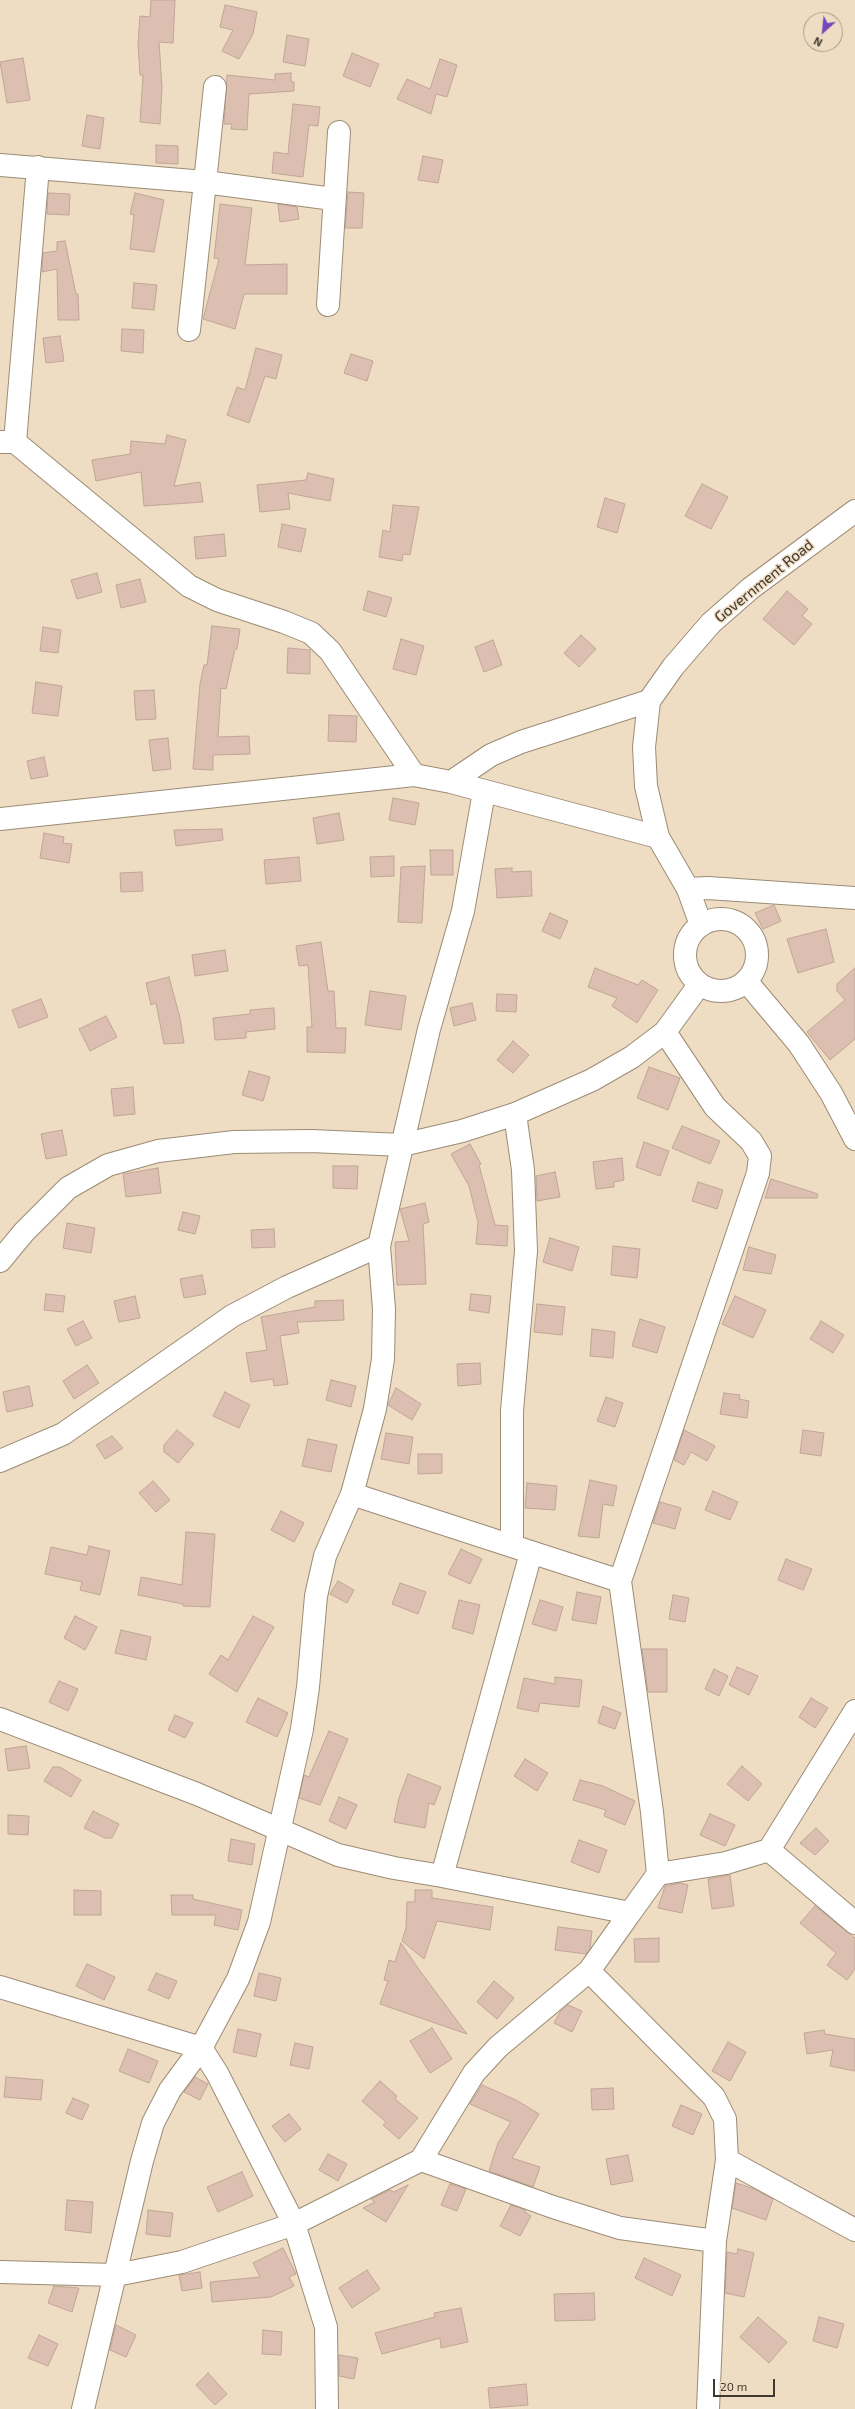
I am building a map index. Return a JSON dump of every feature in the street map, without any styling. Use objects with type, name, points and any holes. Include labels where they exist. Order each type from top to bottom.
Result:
[{"type":"street","points":[[189,330],[215,87]]},
{"type":"street","points":[[328,305],[333,199],[339,132]]},
{"type":"street","points":[[0,165],[205,182],[333,199]]},
{"type":"street","points":[[38,167],[7,442],[189,586],[217,600],[284,622],[311,633],[330,651],[414,775]]},
{"type":"street","name":"Government Road","points":[[701,925],[688,889],[658,837],[645,778],[644,747],[649,701],[673,667],[711,623],[751,588],[855,511]]},
{"type":"street","points":[[451,782],[491,755],[521,742],[649,701]]},
{"type":"street","points":[[0,819],[414,775],[451,782],[658,837]]},
{"type":"street","points":[[83,2409],[142,2161],[153,2123],[170,2090],[201,2048],[238,1978],[259,1922],[302,1729],[308,1687],[316,1596],[325,1556],[352,1494],[375,1409],[383,1359],[384,1309],[379,1246],[429,1029],[463,911],[484,792]]},
{"type":"street","points":[[688,889],[708,888],[855,898]]},
{"type":"street","points":[[727,919],[739,924],[750,932],[756,944],[758,958],[754,971],[747,982],[736,989],[724,992],[711,991],[699,985],[688,972],[684,954],[689,937],[701,925],[713,920],[727,919]]},
{"type":"street","points":[[747,982],[799,1044],[831,1093],[855,1138]]},
{"type":"street","points":[[0,1261],[24,1232],[68,1188],[108,1165],[158,1151],[234,1142],[311,1141],[402,1145],[462,1132],[515,1114],[592,1080],[632,1057],[666,1032],[699,985]]},
{"type":"street","points":[[0,2272],[116,2275],[182,2262],[294,2224],[420,2160],[474,2073],[498,2047],[589,1971],[658,1874],[652,1812],[620,1581],[758,1173],[760,1156],[751,1141],[715,1107],[666,1032]]},
{"type":"street","points":[[442,1876],[522,1549],[512,1411],[526,1251],[523,1170],[515,1114]]},
{"type":"street","points":[[0,1461],[63,1434],[232,1316],[287,1287],[379,1246]]},
{"type":"street","points":[[352,1494],[620,1581]]},
{"type":"street","points":[[658,1874],[726,1863],[769,1850],[855,1711]]},
{"type":"street","points":[[0,1719],[197,1794],[338,1855],[394,1868],[630,1913]]},
{"type":"street","points":[[769,1850],[855,1923]]},
{"type":"street","points":[[589,1971],[714,2097],[725,2119],[727,2160],[715,2241],[708,2409]]},
{"type":"street","points":[[0,1987],[201,2048],[218,2073],[294,2224],[326,2327],[327,2409]]},
{"type":"street","points":[[420,2160],[553,2207],[620,2228],[715,2241]]},
{"type":"street","points":[[727,2160],[855,2230]]},
{"type":"building","points":[[151,0],[175,0],[173,43],[159,42],[162,87],[160,124],[140,122],[143,75],[140,75],[138,45],[140,16],[150,17]]},
{"type":"building","points":[[225,5],[257,12],[253,34],[239,59],[222,51],[233,30],[220,27]]},
{"type":"building","points":[[287,35],[309,39],[305,66],[283,62]]},
{"type":"building","points":[[352,53],[379,64],[370,87],[343,76]]},
{"type":"building","points":[[23,58],[30,100],[7,103],[0,62]]},
{"type":"building","points":[[440,59],[457,65],[447,97],[436,94],[431,114],[397,99],[407,79],[430,89]]},
{"type":"building","points":[[291,73],[291,82],[294,82],[294,91],[249,94],[247,130],[231,129],[232,124],[224,124],[227,75],[275,80],[275,74]]},
{"type":"building","points":[[293,104],[320,107],[318,126],[309,125],[303,177],[272,173],[274,152],[288,154]]},
{"type":"building","points":[[87,115],[104,118],[100,149],[82,146]]},
{"type":"building","points":[[156,145],[178,146],[178,164],[156,163]]},
{"type":"building","points":[[423,156],[443,160],[438,183],[418,180]]},
{"type":"building","points":[[348,192],[364,193],[362,228],[345,228]]},
{"type":"building","points":[[48,193],[70,194],[69,215],[47,214]]},
{"type":"building","points":[[135,193],[164,200],[154,252],[130,249],[134,215],[130,214]]},
{"type":"building","points":[[220,204],[252,208],[245,265],[287,264],[287,294],[244,294],[235,329],[203,319],[219,259],[214,258]]},
{"type":"building","points":[[278,204],[297,207],[299,219],[280,222]]},
{"type":"building","points":[[65,241],[76,294],[78,294],[79,320],[58,320],[57,269],[42,272],[43,253],[57,251],[57,242]]},
{"type":"building","points":[[134,283],[157,285],[154,310],[132,308]]},
{"type":"building","points":[[122,329],[144,330],[143,353],[121,351]]},
{"type":"building","points":[[60,336],[64,361],[46,363],[43,338]]},
{"type":"building","points":[[256,348],[282,355],[276,379],[265,376],[249,423],[227,415],[237,387],[245,390]]},
{"type":"building","points":[[351,354],[373,361],[367,381],[344,373]]},
{"type":"building","points":[[167,435],[186,440],[174,486],[200,482],[203,502],[144,506],[141,472],[96,481],[92,460],[130,454],[131,441],[165,444]]},
{"type":"building","points":[[308,473],[334,479],[330,501],[288,493],[290,509],[260,512],[257,485],[306,480]]},
{"type":"building","points":[[702,484],[728,497],[711,529],[685,516]]},
{"type":"building","points":[[605,498],[625,504],[617,533],[597,527]]},
{"type":"building","points":[[393,505],[419,507],[410,555],[403,554],[402,561],[379,557],[383,530],[390,532]]},
{"type":"building","points":[[282,524],[306,529],[301,552],[278,547]]},
{"type":"building","points":[[224,534],[226,556],[196,559],[194,537]]},
{"type":"building","points":[[97,573],[102,592],[77,599],[71,580]]},
{"type":"building","points":[[140,579],[146,602],[121,608],[116,585]]},
{"type":"building","points":[[368,591],[392,598],[386,617],[363,610]]},
{"type":"building","points":[[787,591],[808,609],[802,616],[812,624],[794,645],[763,619]]},
{"type":"building","points":[[212,626],[240,629],[237,649],[235,649],[226,689],[221,688],[218,737],[249,736],[250,754],[213,755],[213,770],[193,769],[200,684],[204,665],[207,665]]},
{"type":"building","points":[[43,627],[61,630],[58,653],[40,651]]},
{"type":"building","points":[[581,635],[596,649],[579,667],[564,653]]},
{"type":"building","points":[[401,639],[424,646],[416,675],[393,669]]},
{"type":"building","points":[[493,640],[502,665],[484,672],[475,647]]},
{"type":"building","points":[[288,648],[310,650],[310,674],[287,673]]},
{"type":"building","points":[[36,682],[62,686],[58,716],[32,713]]},
{"type":"building","points":[[154,690],[156,719],[136,720],[134,691]]},
{"type":"building","points":[[329,715],[357,716],[356,742],[328,741]]},
{"type":"building","points":[[168,738],[171,769],[153,771],[149,740]]},
{"type":"building","points":[[44,757],[48,776],[31,779],[27,761]]},
{"type":"building","points":[[393,798],[419,803],[415,825],[389,820]]},
{"type":"building","points":[[339,813],[344,840],[317,844],[313,818]]},
{"type":"building","points":[[222,829],[223,840],[176,846],[174,830]]},
{"type":"building","points":[[44,833],[64,837],[63,843],[72,844],[69,863],[40,858]]},
{"type":"building","points":[[430,850],[453,850],[453,875],[431,875]]},
{"type":"building","points":[[394,856],[394,876],[371,877],[370,857]]},
{"type":"building","points":[[299,857],[301,881],[266,884],[264,860]]},
{"type":"building","points":[[425,866],[422,923],[398,922],[401,867]]},
{"type":"building","points":[[512,868],[512,872],[531,871],[532,896],[497,898],[495,869]]},
{"type":"building","points":[[142,872],[143,891],[121,892],[120,873]]},
{"type":"building","points":[[774,905],[781,921],[763,929],[755,913]]},
{"type":"building","points":[[550,913],[568,921],[560,939],[542,931]]},
{"type":"building","points":[[826,929],[834,962],[798,973],[787,939]]},
{"type":"building","points":[[321,942],[328,991],[334,991],[336,1028],[346,1028],[345,1053],[307,1052],[307,1027],[312,1027],[308,965],[299,966],[296,946]]},
{"type":"building","points":[[225,950],[228,971],[195,976],[192,955]]},
{"type":"building","points":[[595,968],[638,985],[642,980],[658,990],[637,1023],[612,1006],[617,998],[588,987]]},
{"type":"building","points":[[855,968],[855,1039],[830,1060],[807,1032],[845,1000],[837,991],[837,984]]},
{"type":"building","points":[[169,977],[180,1018],[184,1043],[164,1044],[156,1003],[151,1005],[146,983]]},
{"type":"building","points":[[370,991],[406,996],[401,1030],[365,1025]]},
{"type":"building","points":[[497,994],[517,995],[516,1012],[496,1011]]},
{"type":"building","points":[[41,999],[48,1017],[19,1028],[12,1010]]},
{"type":"building","points":[[472,1003],[476,1020],[454,1026],[450,1008]]},
{"type":"building","points":[[274,1008],[275,1029],[246,1032],[246,1038],[215,1040],[213,1018],[250,1014],[250,1010]]},
{"type":"building","points":[[106,1016],[117,1037],[90,1051],[79,1029]]},
{"type":"building","points":[[513,1041],[529,1055],[513,1073],[497,1060]]},
{"type":"building","points":[[649,1067],[680,1078],[668,1110],[637,1098]]},
{"type":"building","points":[[249,1071],[270,1077],[263,1101],[242,1095]]},
{"type":"building","points":[[133,1087],[135,1114],[114,1116],[111,1089]]},
{"type":"building","points":[[682,1126],[720,1141],[710,1164],[672,1148]]},
{"type":"building","points":[[62,1130],[67,1155],[46,1159],[41,1134]]},
{"type":"building","points":[[644,1142],[669,1151],[660,1176],[636,1167]]},
{"type":"building","points":[[470,1144],[481,1164],[479,1165],[495,1225],[508,1226],[507,1246],[476,1244],[478,1222],[469,1186],[451,1154]]},
{"type":"building","points":[[622,1158],[624,1180],[614,1182],[614,1187],[596,1189],[593,1162]]},
{"type":"building","points":[[333,1166],[358,1166],[357,1189],[333,1188]]},
{"type":"building","points":[[158,1168],[161,1193],[126,1197],[123,1174]]},
{"type":"building","points":[[555,1172],[560,1197],[537,1201],[536,1176]]},
{"type":"building","points":[[771,1179],[818,1194],[817,1198],[765,1198]]},
{"type":"building","points":[[698,1182],[723,1190],[717,1209],[692,1201]]},
{"type":"building","points":[[425,1203],[429,1222],[423,1224],[426,1284],[397,1285],[395,1242],[409,1241],[400,1209]]},
{"type":"building","points":[[183,1212],[200,1216],[195,1234],[178,1230]]},
{"type":"building","points":[[67,1223],[95,1228],[91,1253],[63,1248]]},
{"type":"building","points":[[274,1229],[275,1247],[252,1248],[251,1230]]},
{"type":"building","points":[[550,1238],[579,1247],[572,1271],[543,1262]]},
{"type":"building","points":[[613,1246],[640,1249],[637,1278],[611,1275]]},
{"type":"building","points":[[749,1247],[776,1255],[771,1274],[743,1270]]},
{"type":"building","points":[[202,1275],[206,1294],[184,1298],[180,1279]]},
{"type":"building","points":[[46,1294],[65,1296],[63,1312],[44,1310]]},
{"type":"building","points":[[471,1294],[491,1296],[489,1313],[469,1310]]},
{"type":"building","points":[[135,1296],[140,1318],[119,1322],[114,1301]]},
{"type":"building","points":[[735,1296],[766,1310],[753,1338],[722,1324]]},
{"type":"building","points":[[343,1300],[344,1320],[297,1322],[299,1333],[280,1336],[288,1384],[274,1386],[273,1379],[251,1382],[246,1353],[267,1350],[261,1317],[315,1307],[315,1301]]},
{"type":"building","points":[[537,1304],[565,1307],[562,1335],[534,1332]]},
{"type":"building","points":[[640,1319],[665,1327],[657,1353],[632,1346]]},
{"type":"building","points":[[83,1321],[92,1338],[76,1346],[67,1329]]},
{"type":"building","points":[[821,1321],[844,1335],[833,1353],[810,1339]]},
{"type":"building","points":[[592,1329],[615,1332],[613,1358],[590,1356]]},
{"type":"building","points":[[480,1363],[481,1384],[458,1386],[457,1364]]},
{"type":"building","points":[[87,1365],[99,1383],[74,1399],[63,1381]]},
{"type":"building","points":[[331,1380],[356,1386],[351,1407],[326,1400]]},
{"type":"building","points":[[29,1386],[33,1406],[7,1412],[3,1392]]},
{"type":"building","points":[[396,1388],[421,1404],[412,1420],[388,1405]]},
{"type":"building","points":[[225,1392],[250,1405],[239,1428],[213,1416]]},
{"type":"building","points":[[724,1393],[740,1395],[739,1399],[749,1401],[747,1418],[720,1414]]},
{"type":"building","points":[[606,1397],[623,1403],[615,1427],[597,1421]]},
{"type":"building","points":[[177,1430],[194,1444],[178,1463],[164,1452],[164,1445]]},
{"type":"building","points":[[684,1430],[715,1446],[707,1461],[691,1452],[684,1465],[674,1460]]},
{"type":"building","points":[[803,1430],[824,1433],[821,1456],[800,1453]]},
{"type":"building","points":[[386,1433],[413,1437],[409,1464],[381,1459]]},
{"type":"building","points":[[112,1436],[123,1448],[105,1459],[96,1445]]},
{"type":"building","points":[[308,1439],[337,1445],[331,1472],[302,1466]]},
{"type":"building","points":[[418,1454],[442,1454],[442,1473],[418,1474]]},
{"type":"building","points":[[590,1480],[617,1486],[613,1506],[603,1504],[599,1538],[578,1536]]},
{"type":"building","points":[[153,1481],[170,1500],[156,1512],[139,1493]]},
{"type":"building","points":[[527,1483],[557,1486],[555,1510],[525,1508]]},
{"type":"building","points":[[713,1491],[738,1502],[730,1520],[705,1510]]},
{"type":"building","points":[[660,1502],[681,1508],[675,1529],[653,1523]]},
{"type":"building","points":[[281,1511],[304,1523],[294,1542],[271,1530]]},
{"type":"building","points":[[186,1532],[215,1534],[210,1607],[183,1606],[183,1604],[138,1595],[141,1577],[182,1585]]},
{"type":"building","points":[[89,1546],[110,1551],[100,1595],[80,1590],[82,1582],[45,1574],[51,1547],[87,1555]]},
{"type":"building","points":[[461,1549],[482,1559],[470,1584],[448,1574]]},
{"type":"building","points":[[786,1559],[812,1569],[803,1590],[778,1580]]},
{"type":"building","points":[[338,1581],[354,1590],[347,1603],[330,1594]]},
{"type":"building","points":[[400,1583],[426,1592],[418,1614],[392,1604]]},
{"type":"building","points":[[577,1592],[601,1597],[596,1624],[572,1620]]},
{"type":"building","points":[[673,1595],[689,1598],[685,1622],[669,1619]]},
{"type":"building","points":[[459,1600],[480,1605],[473,1634],[452,1628]]},
{"type":"building","points":[[540,1600],[563,1607],[556,1631],[532,1624]]},
{"type":"building","points":[[75,1616],[97,1627],[85,1650],[64,1638]]},
{"type":"building","points":[[253,1616],[274,1627],[237,1692],[209,1674],[221,1655],[228,1660]]},
{"type":"building","points":[[121,1630],[151,1637],[146,1660],[115,1653]]},
{"type":"building","points":[[642,1649],[667,1649],[667,1692],[648,1692]]},
{"type":"building","points":[[737,1667],[758,1676],[749,1695],[729,1685]]},
{"type":"building","points":[[714,1669],[728,1676],[719,1696],[705,1689]]},
{"type":"building","points":[[555,1677],[582,1680],[579,1707],[540,1703],[538,1712],[517,1708],[524,1678],[555,1684]]},
{"type":"building","points":[[59,1681],[78,1689],[68,1711],[49,1702]]},
{"type":"building","points":[[258,1698],[288,1713],[277,1737],[246,1722]]},
{"type":"building","points":[[811,1698],[828,1708],[815,1728],[799,1717]]},
{"type":"building","points":[[603,1706],[621,1713],[615,1729],[598,1723]]},
{"type":"building","points":[[175,1715],[193,1723],[185,1738],[168,1730]]},
{"type":"building","points":[[329,1731],[348,1739],[320,1805],[299,1798],[304,1775],[309,1777]]},
{"type":"building","points":[[26,1746],[30,1768],[8,1771],[5,1749]]},
{"type":"building","points":[[525,1759],[548,1773],[537,1791],[514,1776]]},
{"type":"building","points":[[742,1766],[762,1784],[748,1801],[727,1784]]},
{"type":"building","points":[[53,1767],[60,1767],[81,1780],[71,1797],[44,1781]]},
{"type":"building","points":[[408,1774],[441,1787],[434,1805],[429,1803],[425,1828],[394,1822],[399,1798]]},
{"type":"building","points":[[580,1780],[603,1786],[635,1801],[625,1825],[604,1816],[606,1810],[573,1800]]},
{"type":"building","points":[[339,1797],[357,1805],[346,1829],[329,1821]]},
{"type":"building","points":[[93,1811],[119,1824],[112,1838],[105,1838],[84,1828]]},
{"type":"building","points":[[710,1814],[735,1825],[725,1846],[700,1835]]},
{"type":"building","points":[[8,1815],[29,1816],[28,1835],[8,1834]]},
{"type":"building","points":[[816,1828],[829,1841],[815,1855],[800,1843]]},
{"type":"building","points":[[231,1839],[255,1844],[252,1865],[228,1861]]},
{"type":"building","points":[[579,1840],[607,1850],[599,1873],[571,1862]]},
{"type":"building","points":[[730,1875],[734,1906],[712,1909],[708,1879]]},
{"type":"building","points":[[680,1883],[688,1885],[682,1913],[658,1908],[665,1886]]},
{"type":"building","points":[[74,1890],[101,1891],[101,1915],[74,1915]]},
{"type":"building","points":[[415,1890],[432,1890],[432,1898],[493,1907],[490,1930],[437,1921],[424,1959],[402,1941],[406,1928],[407,1902],[415,1902]]},
{"type":"building","points":[[171,1895],[193,1895],[193,1899],[242,1910],[238,1930],[214,1925],[216,1915],[172,1915]]},
{"type":"building","points":[[815,1906],[855,1938],[855,1969],[847,1980],[827,1965],[836,1953],[800,1923]]},
{"type":"building","points":[[558,1927],[592,1931],[590,1949],[586,1954],[555,1950]]},
{"type":"building","points":[[659,1938],[659,1962],[635,1962],[634,1939]]},
{"type":"building","points":[[401,1943],[467,2034],[380,2004],[388,1981],[384,1980],[389,1960],[395,1962]]},
{"type":"building","points":[[87,1964],[115,1977],[104,2000],[76,1986]]},
{"type":"building","points":[[156,1973],[177,1981],[169,1999],[148,1990]]},
{"type":"building","points":[[259,1973],[281,1978],[276,2001],[254,1996]]},
{"type":"building","points":[[494,1981],[514,1998],[497,2019],[477,2002]]},
{"type":"building","points":[[568,2005],[582,2011],[572,2032],[554,2023],[560,2012]]},
{"type":"building","points":[[432,2028],[452,2059],[430,2073],[410,2041]]},
{"type":"building","points":[[238,2029],[261,2034],[256,2057],[233,2052]]},
{"type":"building","points":[[824,2030],[825,2034],[855,2039],[855,2071],[830,2066],[833,2050],[807,2054],[804,2033]]},
{"type":"building","points":[[728,2042],[746,2052],[730,2081],[712,2071]]},
{"type":"building","points":[[295,2043],[313,2047],[309,2069],[290,2065]]},
{"type":"building","points":[[128,2049],[158,2061],[149,2083],[119,2071]]},
{"type":"building","points":[[6,2077],[43,2080],[41,2100],[4,2097]]},
{"type":"building","points":[[195,2077],[208,2084],[200,2100],[184,2092]]},
{"type":"building","points":[[380,2081],[397,2096],[395,2099],[418,2118],[399,2139],[383,2125],[386,2122],[362,2101]]},
{"type":"building","points":[[482,2085],[516,2100],[539,2114],[512,2158],[540,2167],[533,2187],[489,2171],[498,2143],[511,2122],[470,2104]]},
{"type":"building","points":[[613,2088],[614,2109],[592,2110],[591,2089]]},
{"type":"building","points":[[73,2098],[89,2105],[82,2120],[66,2113]]},
{"type":"building","points":[[681,2105],[702,2114],[693,2135],[672,2126]]},
{"type":"building","points":[[289,2114],[301,2129],[285,2142],[272,2126]]},
{"type":"building","points":[[328,2154],[347,2164],[338,2181],[319,2170]]},
{"type":"building","points":[[628,2155],[633,2181],[611,2185],[606,2159]]},
{"type":"building","points":[[242,2172],[253,2196],[218,2212],[207,2187]]},
{"type":"building","points":[[736,2183],[752,2188],[773,2199],[766,2220],[732,2208]]},
{"type":"building","points":[[450,2184],[466,2189],[457,2211],[441,2205]]},
{"type":"building","points":[[408,2185],[386,2222],[363,2208],[375,2202],[371,2199],[390,2190],[394,2192]]},
{"type":"building","points":[[67,2200],[93,2202],[91,2233],[65,2230]]},
{"type":"building","points":[[511,2205],[525,2210],[525,2212],[531,2216],[520,2236],[500,2226]]},
{"type":"building","points":[[148,2210],[173,2213],[170,2237],[146,2234]]},
{"type":"building","points":[[283,2248],[296,2274],[289,2277],[294,2286],[271,2297],[212,2302],[210,2282],[260,2277],[253,2263]]},
{"type":"building","points":[[738,2249],[754,2253],[744,2297],[725,2293],[727,2252],[737,2254]]},
{"type":"building","points":[[644,2258],[681,2275],[672,2296],[635,2278]]},
{"type":"building","points":[[367,2270],[380,2289],[352,2308],[339,2288]]},
{"type":"building","points":[[200,2272],[202,2288],[182,2291],[179,2275]]},
{"type":"building","points":[[54,2286],[79,2288],[72,2312],[48,2303]]},
{"type":"building","points":[[594,2293],[595,2320],[555,2321],[554,2294]]},
{"type":"building","points":[[461,2308],[468,2342],[441,2348],[440,2338],[382,2354],[375,2333],[435,2317],[434,2313]]},
{"type":"building","points":[[758,2317],[787,2342],[769,2363],[740,2337]]},
{"type":"building","points":[[819,2317],[844,2324],[837,2348],[813,2341]]},
{"type":"building","points":[[116,2325],[136,2335],[126,2357],[110,2350]]},
{"type":"building","points":[[263,2330],[282,2332],[281,2355],[262,2354]]},
{"type":"building","points":[[39,2335],[58,2344],[48,2366],[28,2358]]},
{"type":"building","points":[[339,2355],[358,2358],[354,2379],[339,2376]]},
{"type":"building","points":[[208,2373],[227,2394],[215,2405],[196,2385]]},
{"type":"building","points":[[526,2384],[528,2405],[490,2408],[488,2388]]}]
